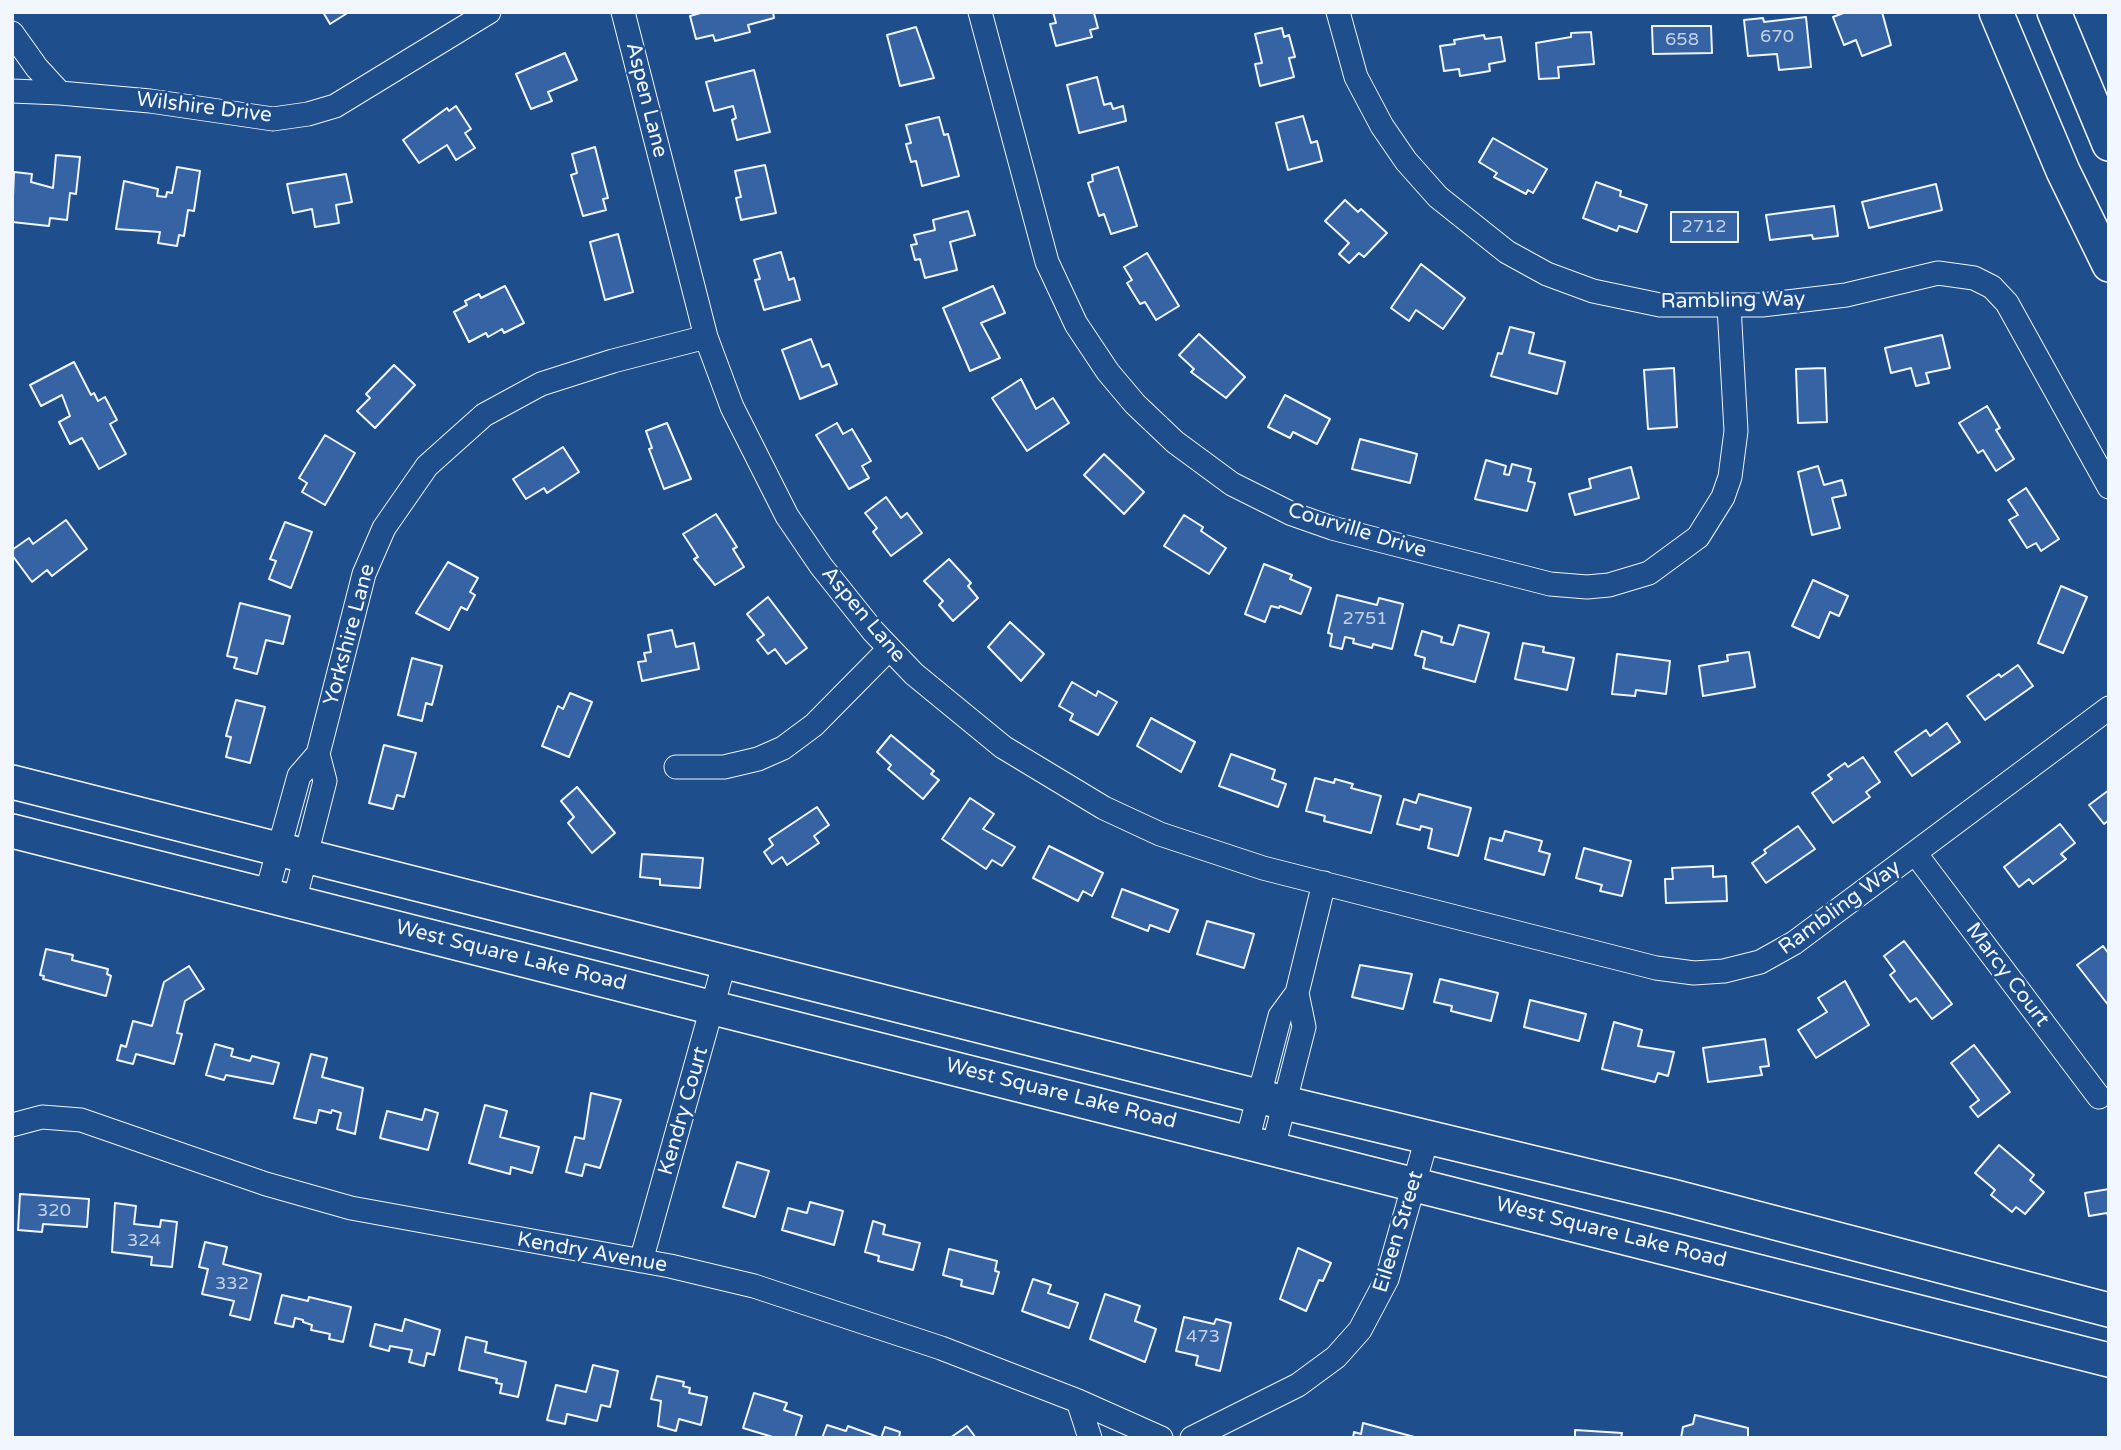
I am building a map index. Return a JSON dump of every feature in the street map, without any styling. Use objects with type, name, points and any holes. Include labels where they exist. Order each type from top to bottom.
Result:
[{"type":"highway","points":[[1996,12],[2063,172],[2109,265]]},
{"type":"highway","points":[[2054,12],[2109,144]]},
{"type":"highway","points":[[12,782],[1427,1138],[1672,1196],[2109,1310]]},
{"type":"highway","name":"West Square Lake Road","points":[[12,831],[2109,1360]]},
{"type":"street","name":"Wilshire Drive","points":[[12,91],[150,101],[247,117],[273,119],[308,114],[335,106],[489,12]]},
{"type":"street","name":"Aspen Lane","points":[[623,12],[706,337],[732,407],[780,504],[821,566],[889,649],[954,709],[1003,747],[1104,808],[1211,853],[1324,883]]},
{"type":"street","name":"Courville Drive","points":[[980,12],[1041,244],[1053,278],[1076,324],[1108,372],[1165,433],[1233,484],[1292,514],[1345,531],[1550,584],[1587,587],[1609,585],[1649,573],[1698,537],[1711,520],[1730,477],[1736,431],[1729,306]]},
{"type":"street","name":"Rambling Way","points":[[1338,12],[1356,77],[1391,141],[1438,197],[1488,239],[1547,274],[1593,291],[1660,305],[1729,306],[1846,295],[1938,274],[1961,275],[1983,282],[2000,294],[2016,316],[2109,487]]},
{"type":"street","points":[[12,33],[37,68],[60,93]]},
{"type":"street","name":"Yorkshire Lane","points":[[280,898],[293,853],[325,781],[318,754],[364,574],[384,528],[427,466],[484,415],[541,384],[613,361],[706,337]]},
{"type":"street","points":[[676,767],[724,767],[758,759],[783,748],[814,725],[889,649]]},
{"type":"street","name":"Rambling Way","points":[[1324,883],[1656,968],[1710,972],[1742,968],[1777,954],[2109,708]]},
{"type":"street","name":"Marcy Court","points":[[1915,853],[2099,1097]]},
{"type":"street","points":[[1260,1144],[1272,1099],[1304,1027],[1297,993],[1324,883]]},
{"type":"street","name":"Kendry Court","points":[[641,1261],[725,961]]},
{"type":"street","name":"Kendry Avenue","points":[[12,1125],[42,1117],[81,1120],[267,1184],[351,1208],[725,1278],[816,1304],[941,1348],[1078,1401],[1161,1438]]},
{"type":"street","name":"Eileen Street","points":[[1192,1438],[1285,1393],[1320,1370],[1349,1344],[1372,1313],[1387,1279],[1427,1138]]},
{"type":"street","points":[[1078,1401],[1090,1438]]},
{"type":"building","points":[[323,12],[349,12],[330,24]]},
{"type":"building","points":[[704,12],[773,12],[774,18],[748,25],[750,32],[715,41],[713,35],[696,39],[690,16]]},
{"type":"building","points":[[1053,12],[1094,13],[1098,28],[1090,30],[1092,37],[1056,46],[1050,24],[1056,23]]},
{"type":"building","points":[[1846,12],[1882,12],[1891,45],[1862,56],[1856,40],[1844,45],[1833,17]]},
{"type":"building","points":[[1806,17],[1811,67],[1779,70],[1777,54],[1748,56],[1744,20],[1763,18],[1764,22]]},
{"type":"building","points":[[1652,26],[1711,26],[1712,53],[1653,54]]},
{"type":"building","points":[[916,27],[934,78],[900,86],[887,35]]},
{"type":"building","points":[[1282,28],[1284,37],[1289,35],[1295,57],[1289,58],[1294,77],[1260,86],[1255,64],[1262,63],[1255,34]]},
{"type":"building","points":[[1591,32],[1594,64],[1558,67],[1559,78],[1539,79],[1536,43],[1571,37],[1571,33]]},
{"type":"building","points":[[1484,35],[1485,39],[1501,37],[1505,61],[1489,64],[1490,71],[1460,76],[1459,69],[1444,71],[1440,46],[1455,44],[1454,40]]},
{"type":"building","points":[[565,53],[577,80],[548,92],[552,101],[531,109],[516,74]]},
{"type":"building","points":[[754,70],[770,132],[737,140],[732,120],[736,118],[733,106],[714,111],[706,82]]},
{"type":"building","points":[[1097,77],[1104,105],[1111,103],[1113,109],[1123,106],[1126,121],[1079,133],[1067,85]]},
{"type":"building","points":[[456,106],[471,129],[465,133],[475,148],[456,160],[447,145],[419,163],[403,140],[447,108],[449,111]]},
{"type":"building","points":[[1303,116],[1311,143],[1317,141],[1322,161],[1288,170],[1276,123]]},
{"type":"building","points":[[939,117],[944,135],[948,134],[959,176],[922,186],[916,161],[911,162],[906,144],[911,143],[906,125]]},
{"type":"building","points":[[1493,138],[1547,169],[1533,193],[1528,190],[1526,194],[1494,177],[1497,173],[1479,162]]},
{"type":"building","points":[[595,147],[608,198],[603,199],[606,210],[583,216],[571,175],[577,173],[572,154]]},
{"type":"building","points":[[56,155],[80,157],[76,194],[70,193],[67,220],[50,218],[49,226],[12,222],[14,172],[32,174],[31,182],[53,188]]},
{"type":"building","points":[[765,165],[776,213],[741,220],[736,198],[741,197],[735,171]]},
{"type":"building","points":[[177,167],[200,171],[194,211],[188,210],[184,236],[179,235],[177,246],[158,243],[160,232],[116,229],[124,181],[158,189],[157,196],[166,197],[167,192],[172,193]]},
{"type":"building","points":[[1118,167],[1137,226],[1111,234],[1104,214],[1099,216],[1088,183],[1093,181],[1092,175]]},
{"type":"building","points":[[346,174],[352,202],[336,205],[339,223],[315,227],[312,209],[293,213],[287,184]]},
{"type":"building","points":[[1596,182],[1621,191],[1620,196],[1647,205],[1637,232],[1619,226],[1617,231],[1583,218]]},
{"type":"building","points":[[1936,184],[1942,210],[1869,228],[1862,202]]},
{"type":"building","points":[[1345,200],[1358,212],[1361,209],[1387,233],[1364,257],[1359,253],[1349,263],[1339,254],[1349,243],[1325,221]]},
{"type":"building","points":[[1834,206],[1838,236],[1813,239],[1812,235],[1770,240],[1766,215]]},
{"type":"building","points":[[968,211],[975,235],[950,242],[957,270],[925,278],[920,259],[915,260],[911,245],[917,244],[914,235],[935,230],[933,220]]},
{"type":"building","points":[[1671,212],[1738,212],[1738,242],[1671,242]]},
{"type":"building","points":[[618,234],[633,292],[605,300],[590,242]]},
{"type":"building","points":[[781,252],[789,280],[794,278],[800,300],[764,310],[755,280],[760,279],[754,260]]},
{"type":"building","points":[[1147,253],[1179,306],[1156,320],[1145,302],[1140,304],[1127,283],[1132,280],[1124,267]]},
{"type":"building","points":[[1421,264],[1465,298],[1443,329],[1416,310],[1409,321],[1391,308]]},
{"type":"building","points":[[505,286],[524,323],[504,333],[502,329],[488,337],[486,333],[469,342],[454,312],[467,305],[465,301],[479,294],[481,298]]},
{"type":"building","points":[[993,286],[1005,313],[981,323],[1000,358],[970,371],[943,308]]},
{"type":"building","points":[[1510,327],[1534,333],[1529,353],[1565,362],[1557,394],[1491,376],[1498,353],[1502,354]]},
{"type":"building","points":[[1199,334],[1245,377],[1226,398],[1191,372],[1194,369],[1179,355]]},
{"type":"building","points":[[1942,335],[1950,368],[1926,373],[1929,383],[1916,386],[1911,368],[1891,373],[1885,348]]},
{"type":"building","points":[[811,339],[822,367],[829,364],[837,384],[800,399],[782,350]]},
{"type":"building","points":[[74,362],[91,395],[94,393],[98,401],[105,397],[117,420],[110,424],[126,454],[99,469],[82,438],[70,444],[59,422],[70,416],[62,395],[41,406],[30,385]]},
{"type":"building","points":[[394,365],[415,385],[375,428],[357,411],[370,398],[366,394]]},
{"type":"building","points":[[1674,368],[1677,427],[1648,429],[1644,370]]},
{"type":"building","points":[[1825,368],[1827,422],[1798,423],[1796,369]]},
{"type":"building","points":[[1021,379],[1036,409],[1053,398],[1069,423],[1027,451],[992,398]]},
{"type":"building","points":[[1285,395],[1330,419],[1317,444],[1293,432],[1290,438],[1268,427]]},
{"type":"building","points":[[1987,406],[2000,428],[1996,430],[2014,459],[1996,471],[1983,450],[1978,453],[1959,423]]},
{"type":"building","points":[[667,423],[691,479],[664,489],[649,449],[652,448],[646,431]]},
{"type":"building","points":[[837,423],[843,434],[852,429],[871,461],[862,466],[869,478],[849,489],[816,435]]},
{"type":"building","points":[[325,435],[355,453],[325,505],[302,492],[307,483],[299,478]]},
{"type":"building","points":[[1360,439],[1417,454],[1410,483],[1352,469]]},
{"type":"building","points":[[563,447],[579,472],[547,493],[544,488],[526,499],[513,479]]},
{"type":"building","points":[[1104,454],[1144,492],[1124,514],[1084,475]]},
{"type":"building","points":[[1486,460],[1506,466],[1504,474],[1509,475],[1512,464],[1531,469],[1528,481],[1535,483],[1527,511],[1475,499]]},
{"type":"building","points":[[1818,466],[1824,485],[1842,480],[1846,495],[1832,498],[1840,528],[1812,535],[1798,472]]},
{"type":"building","points":[[1631,467],[1639,498],[1575,515],[1569,494],[1591,488],[1589,479]]},
{"type":"building","points":[[2026,488],[2059,539],[2041,551],[2036,543],[2027,548],[2009,520],[2018,515],[2008,500]]},
{"type":"building","points":[[886,497],[901,518],[907,513],[922,533],[891,556],[873,532],[877,528],[865,513]]},
{"type":"building","points":[[716,514],[737,547],[733,549],[744,567],[715,585],[694,559],[698,557],[683,534]]},
{"type":"building","points":[[1184,515],[1203,527],[1201,531],[1226,548],[1209,574],[1164,546]]},
{"type":"building","points":[[66,520],[87,549],[52,576],[47,570],[32,582],[12,555],[12,550],[29,538],[33,544]]},
{"type":"building","points":[[285,522],[312,532],[291,588],[269,579],[276,561],[270,559]]},
{"type":"building","points":[[949,559],[971,583],[968,586],[978,598],[953,621],[939,605],[943,601],[924,581]]},
{"type":"building","points":[[448,562],[478,578],[470,592],[475,595],[467,610],[461,607],[449,630],[416,613]]},
{"type":"building","points":[[1264,564],[1292,575],[1290,579],[1311,588],[1301,614],[1280,606],[1271,606],[1265,622],[1245,614]]},
{"type":"building","points":[[1813,580],[1848,596],[1839,616],[1830,612],[1819,638],[1792,626]]},
{"type":"building","points":[[2061,586],[2087,597],[2063,653],[2038,643]]},
{"type":"building","points":[[1337,595],[1377,605],[1379,598],[1403,604],[1392,649],[1373,644],[1372,648],[1353,643],[1354,639],[1345,637],[1342,649],[1330,646],[1332,634],[1328,633]]},
{"type":"building","points":[[768,597],[807,648],[786,664],[775,649],[768,654],[757,640],[764,635],[747,614]]},
{"type":"building","points":[[240,603],[290,616],[283,644],[266,640],[257,674],[234,668],[237,658],[227,656]]},
{"type":"building","points":[[1010,622],[1044,654],[1021,681],[988,647]]},
{"type":"building","points":[[1459,625],[1489,633],[1475,682],[1423,668],[1425,658],[1415,655],[1422,631],[1442,637],[1441,642],[1453,645]]},
{"type":"building","points":[[672,630],[676,647],[694,643],[699,669],[642,681],[638,662],[646,661],[644,653],[651,652],[648,635]]},
{"type":"building","points":[[1523,643],[1544,647],[1543,652],[1574,658],[1567,690],[1515,679]]},
{"type":"building","points":[[1749,652],[1755,687],[1703,696],[1699,666],[1728,661],[1727,655]]},
{"type":"building","points":[[1617,654],[1670,661],[1666,694],[1636,690],[1635,696],[1612,694]]},
{"type":"building","points":[[412,658],[442,666],[432,705],[426,703],[422,721],[398,715]]},
{"type":"building","points":[[2018,665],[2033,686],[1985,720],[1967,696],[1999,674],[2001,677]]},
{"type":"building","points":[[1072,682],[1096,696],[1098,691],[1117,702],[1098,735],[1070,720],[1073,714],[1059,706]]},
{"type":"building","points":[[570,693],[592,702],[569,757],[542,746],[558,706],[563,709]]},
{"type":"building","points":[[236,700],[265,707],[250,763],[226,757],[231,737],[226,736]]},
{"type":"building","points":[[1151,718],[1195,742],[1181,772],[1137,746]]},
{"type":"building","points":[[1947,723],[1960,742],[1912,776],[1895,752],[1926,730],[1930,736]]},
{"type":"building","points":[[891,735],[934,771],[931,774],[939,780],[923,799],[888,769],[891,765],[877,752]]},
{"type":"building","points":[[384,745],[416,753],[404,797],[397,795],[393,809],[369,803]]},
{"type":"building","points":[[1231,754],[1275,770],[1272,779],[1286,784],[1278,807],[1219,786]]},
{"type":"building","points":[[1863,757],[1880,782],[1866,792],[1870,797],[1833,823],[1812,793],[1832,779],[1828,775],[1845,763],[1848,767]]},
{"type":"building","points":[[1315,778],[1334,783],[1335,779],[1353,784],[1351,788],[1381,796],[1371,833],[1324,821],[1325,816],[1306,811]]},
{"type":"building","points":[[577,787],[615,833],[592,853],[568,823],[574,817],[561,801]]},
{"type":"building","points":[[2109,790],[2109,820],[2104,824],[2089,805]]},
{"type":"building","points":[[1419,794],[1471,808],[1458,856],[1428,848],[1432,829],[1421,826],[1420,830],[1397,824],[1404,799],[1416,803]]},
{"type":"building","points":[[970,798],[994,814],[983,829],[1015,847],[1002,866],[992,860],[986,869],[942,839]]},
{"type":"building","points":[[817,807],[829,825],[814,836],[819,843],[787,865],[782,857],[772,864],[764,852],[773,845],[769,839]]},
{"type":"building","points":[[2060,824],[2075,843],[2061,854],[2066,859],[2033,884],[2029,879],[2019,887],[2004,867]]},
{"type":"building","points":[[1798,826],[1815,849],[1766,883],[1752,863],[1766,853],[1764,850]]},
{"type":"building","points":[[1505,831],[1542,841],[1539,851],[1550,854],[1544,875],[1485,859],[1490,838],[1502,841]]},
{"type":"building","points":[[1049,846],[1103,873],[1092,896],[1083,891],[1078,901],[1033,878]]},
{"type":"building","points":[[1584,848],[1631,861],[1622,896],[1600,891],[1602,885],[1576,878]]},
{"type":"building","points":[[642,854],[703,858],[700,888],[660,885],[660,879],[640,877]]},
{"type":"building","points":[[1713,866],[1713,877],[1726,876],[1727,901],[1666,903],[1665,879],[1673,879],[1672,868]]},
{"type":"building","points":[[1122,889],[1178,910],[1169,932],[1150,925],[1148,931],[1112,917]]},
{"type":"building","points":[[1207,921],[1254,934],[1244,968],[1197,954]]},
{"type":"building","points":[[1904,941],[1952,1004],[1932,1019],[1916,998],[1910,1002],[1890,975],[1895,971],[1884,956]]},
{"type":"building","points":[[2103,946],[2109,954],[2109,1006],[2077,965]]},
{"type":"building","points":[[46,949],[73,955],[72,960],[108,969],[107,974],[111,976],[106,996],[43,979],[44,976],[40,975]]},
{"type":"building","points":[[1360,965],[1412,974],[1403,1009],[1352,997]]},
{"type":"building","points":[[189,966],[204,989],[185,1001],[177,1033],[182,1034],[174,1064],[136,1054],[133,1064],[117,1060],[121,1045],[126,1047],[133,1021],[152,1026],[164,982]]},
{"type":"building","points":[[1440,979],[1498,993],[1491,1021],[1451,1011],[1452,1006],[1434,1002]]},
{"type":"building","points":[[1845,981],[1869,1025],[1816,1058],[1798,1030],[1827,1012],[1818,998]]},
{"type":"building","points":[[1530,1000],[1586,1014],[1579,1041],[1524,1027]]},
{"type":"building","points":[[1614,1022],[1642,1030],[1638,1046],[1674,1052],[1668,1076],[1658,1073],[1655,1082],[1602,1069]]},
{"type":"building","points":[[1765,1039],[1769,1066],[1760,1067],[1762,1075],[1708,1082],[1703,1048]]},
{"type":"building","points":[[215,1044],[233,1049],[231,1056],[250,1061],[252,1056],[279,1063],[273,1084],[226,1075],[224,1080],[206,1075]]},
{"type":"building","points":[[1974,1045],[2010,1092],[1978,1117],[1970,1107],[1979,1100],[1951,1063]]},
{"type":"building","points":[[311,1054],[327,1058],[322,1077],[363,1088],[355,1134],[337,1129],[341,1113],[332,1110],[331,1113],[319,1110],[316,1123],[294,1118]]},
{"type":"building","points":[[591,1093],[621,1100],[600,1168],[585,1164],[582,1176],[566,1172],[575,1137],[584,1139]]},
{"type":"building","points":[[485,1105],[507,1111],[500,1137],[539,1147],[532,1173],[511,1167],[510,1174],[469,1163]]},
{"type":"building","points":[[425,1109],[438,1113],[428,1150],[380,1138],[387,1111],[422,1120]]},
{"type":"building","points":[[1999,1145],[2034,1175],[2030,1180],[2044,1192],[2025,1214],[2016,1207],[2012,1212],[1991,1195],[1995,1190],[1975,1173]]},
{"type":"building","points":[[737,1162],[769,1171],[755,1217],[723,1207]]},
{"type":"building","points":[[2109,1189],[2109,1219],[2107,1213],[2089,1216],[2085,1193]]},
{"type":"building","points":[[20,1194],[89,1199],[87,1227],[43,1224],[42,1232],[18,1230]]},
{"type":"building","points":[[810,1202],[843,1211],[834,1245],[782,1230],[788,1208],[807,1213]]},
{"type":"building","points":[[115,1203],[136,1206],[134,1224],[160,1227],[161,1220],[177,1222],[172,1267],[151,1265],[152,1257],[112,1252]]},
{"type":"building","points":[[873,1221],[885,1225],[883,1234],[920,1243],[913,1270],[878,1261],[879,1256],[865,1252]]},
{"type":"building","points":[[205,1242],[227,1247],[223,1264],[261,1274],[250,1320],[230,1315],[234,1301],[202,1294],[208,1269],[199,1267]]},
{"type":"building","points":[[1298,1248],[1331,1263],[1323,1281],[1319,1280],[1306,1311],[1280,1299]]},
{"type":"building","points":[[949,1249],[997,1261],[995,1271],[999,1272],[993,1294],[961,1286],[962,1280],[943,1275]]},
{"type":"building","points":[[1033,1279],[1051,1285],[1048,1293],[1078,1303],[1069,1328],[1022,1311]]},
{"type":"building","points":[[1105,1294],[1140,1306],[1135,1321],[1156,1329],[1145,1362],[1090,1339]]},
{"type":"building","points":[[282,1295],[308,1301],[309,1297],[351,1307],[343,1342],[329,1339],[330,1334],[311,1330],[312,1325],[303,1320],[295,1318],[293,1327],[275,1323]]},
{"type":"building","points":[[1184,1317],[1214,1324],[1216,1319],[1231,1323],[1220,1371],[1196,1365],[1198,1356],[1176,1351]]},
{"type":"building","points":[[405,1319],[440,1330],[434,1355],[427,1353],[424,1366],[409,1362],[412,1350],[390,1346],[389,1351],[370,1346],[375,1324],[402,1331]]},
{"type":"building","points":[[466,1337],[487,1342],[485,1352],[526,1362],[518,1397],[500,1393],[502,1384],[496,1383],[497,1379],[459,1370]]},
{"type":"building","points":[[593,1365],[618,1371],[610,1407],[601,1405],[597,1421],[567,1414],[565,1424],[547,1420],[556,1385],[586,1392]]},
{"type":"building","points":[[657,1376],[684,1382],[683,1386],[690,1388],[689,1393],[707,1397],[701,1425],[679,1419],[676,1431],[658,1426],[661,1401],[651,1399]]},
{"type":"building","points":[[754,1393],[787,1403],[784,1410],[802,1416],[795,1438],[776,1438],[743,1428]]},
{"type":"building","points":[[1695,1415],[1748,1428],[1748,1438],[1681,1438],[1683,1427],[1693,1424]]},
{"type":"building","points":[[1363,1423],[1418,1438],[1353,1438],[1354,1432],[1361,1434]]},
{"type":"building","points":[[827,1425],[846,1431],[848,1426],[881,1438],[822,1438]]},
{"type":"building","points":[[967,1426],[976,1438],[950,1438]]},
{"type":"building","points":[[885,1427],[900,1432],[899,1438],[881,1438]]},
{"type":"building","points":[[1575,1430],[1622,1433],[1621,1438],[1575,1438]]}]
